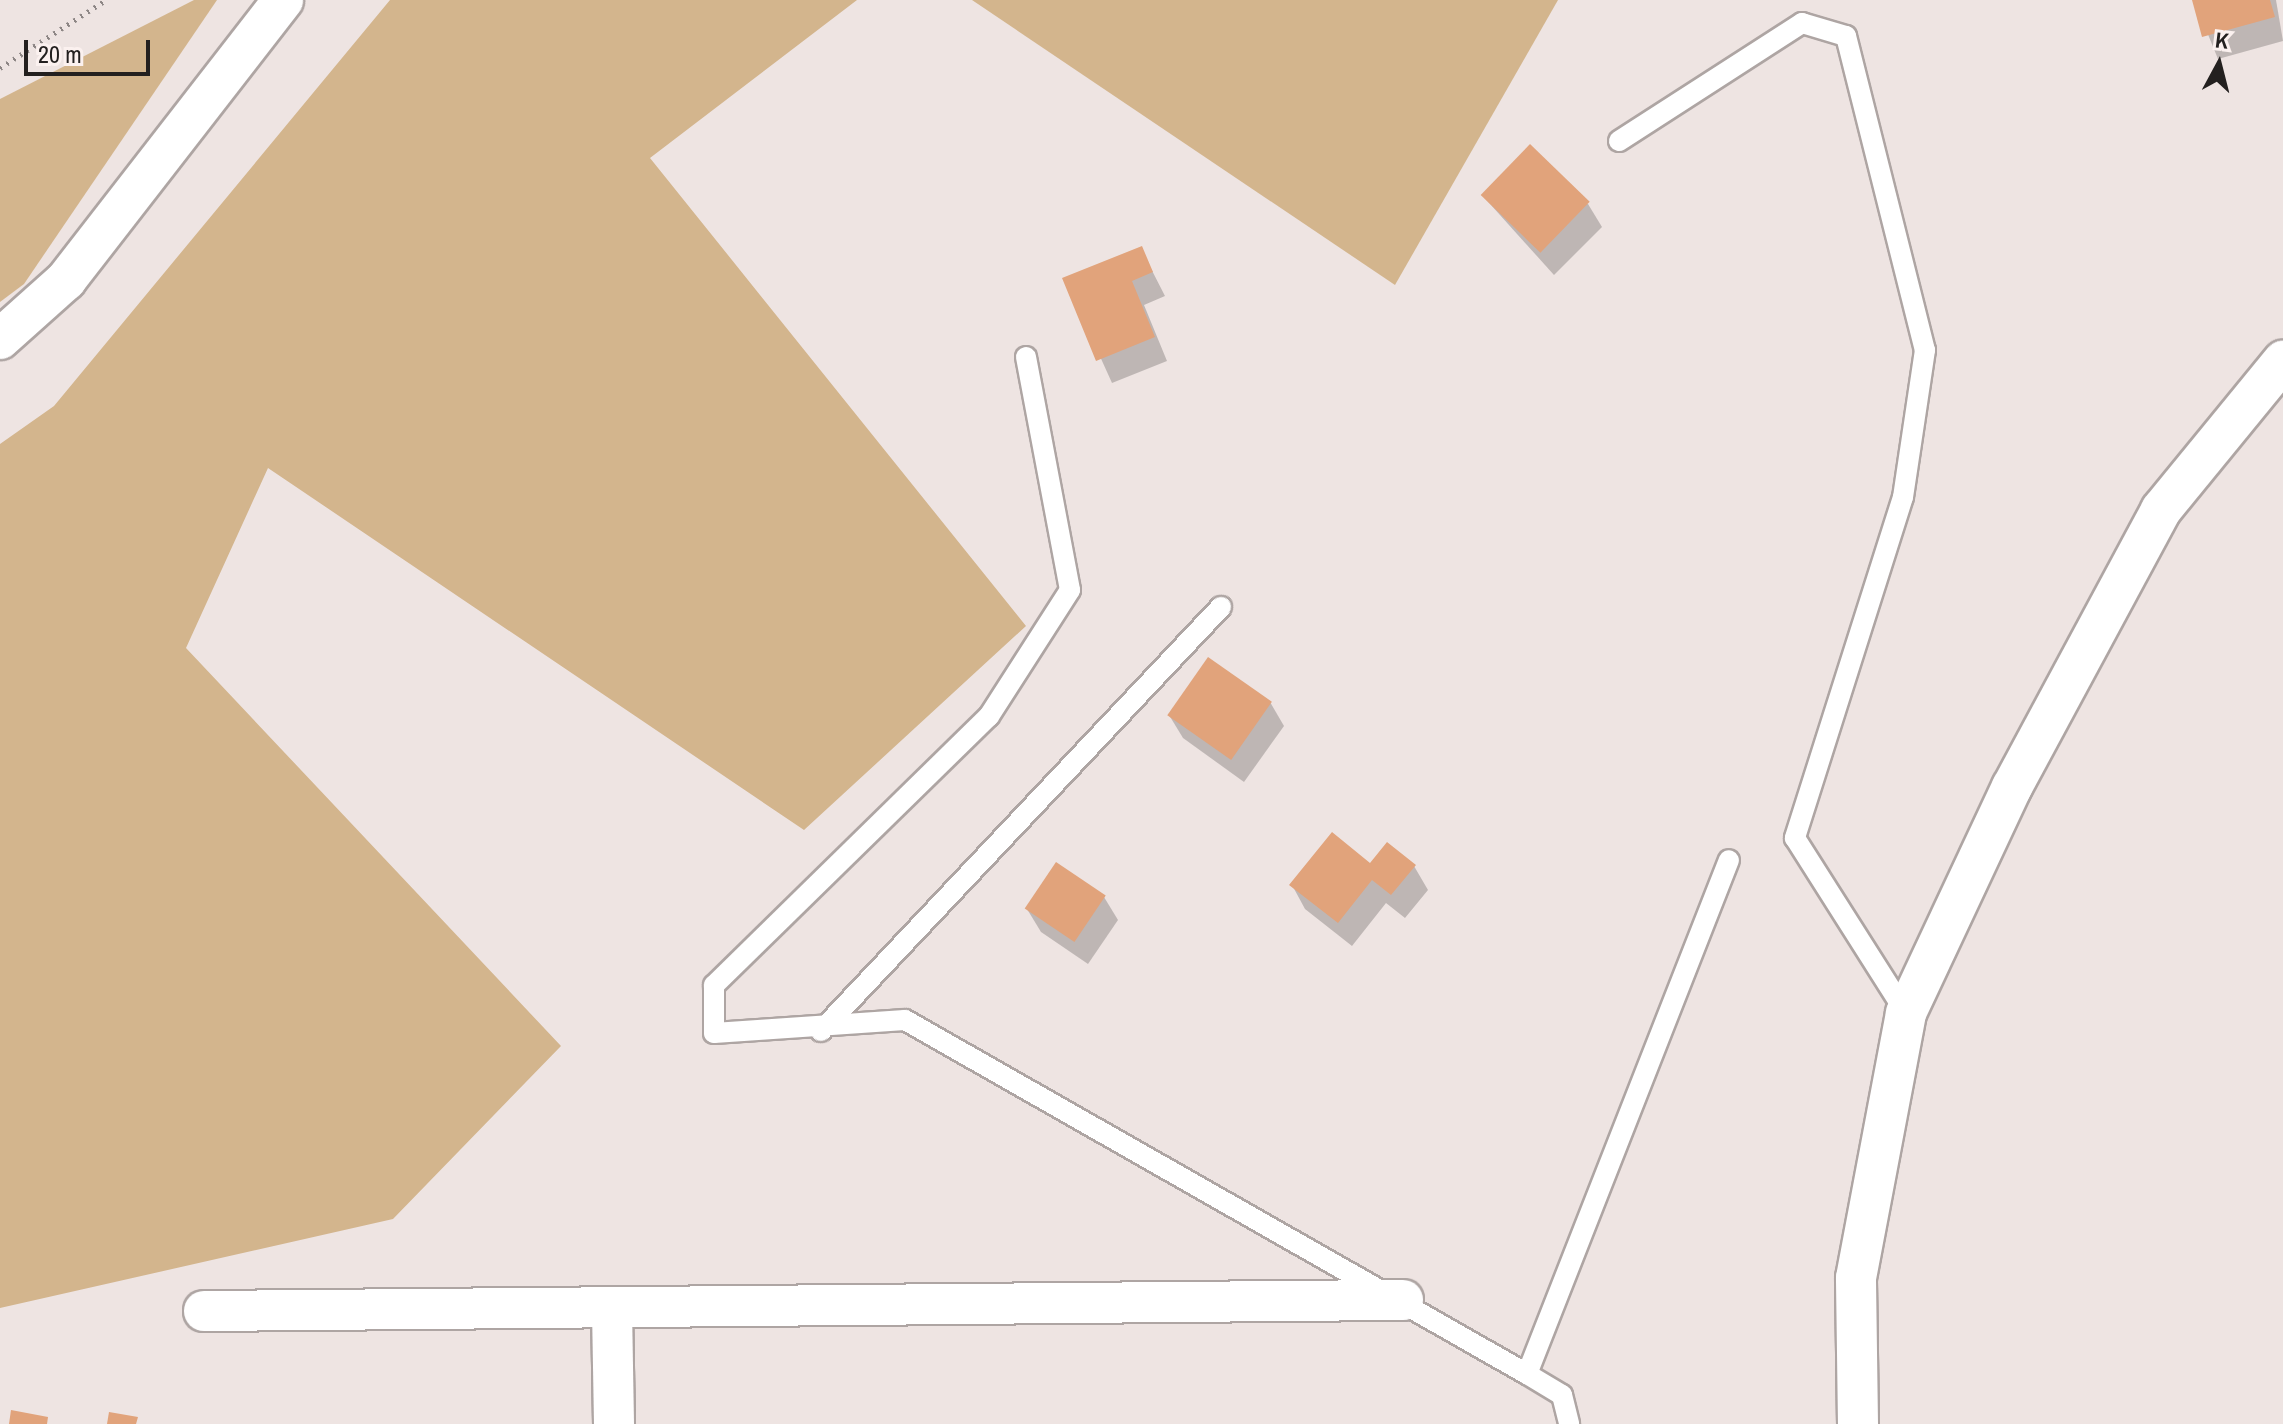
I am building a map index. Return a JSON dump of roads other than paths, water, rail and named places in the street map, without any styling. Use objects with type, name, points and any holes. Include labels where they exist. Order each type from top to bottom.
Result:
[{"type":"street","points":[[0,339],[66,280],[283,0]]},
{"type":"street","points":[[1858,1424],[1856,1278],[1906,1013],[2012,787],[2161,510],[2283,361]]},
{"type":"street","points":[[204,1311],[1403,1300]]},
{"type":"street","points":[[612,1309],[614,1424]]},
{"type":"lane","points":[[1619,141],[1802,23],[1846,36],[1925,350],[1903,497],[1795,838],[1906,1013]]},
{"type":"lane","points":[[1026,357],[1070,590],[989,716],[714,985],[714,1033],[821,1031],[905,1020],[1403,1300],[1562,1395],[1569,1424]]},
{"type":"lane","points":[[821,1031],[1221,607]]},
{"type":"lane","points":[[1527,1374],[1729,860]]}]
